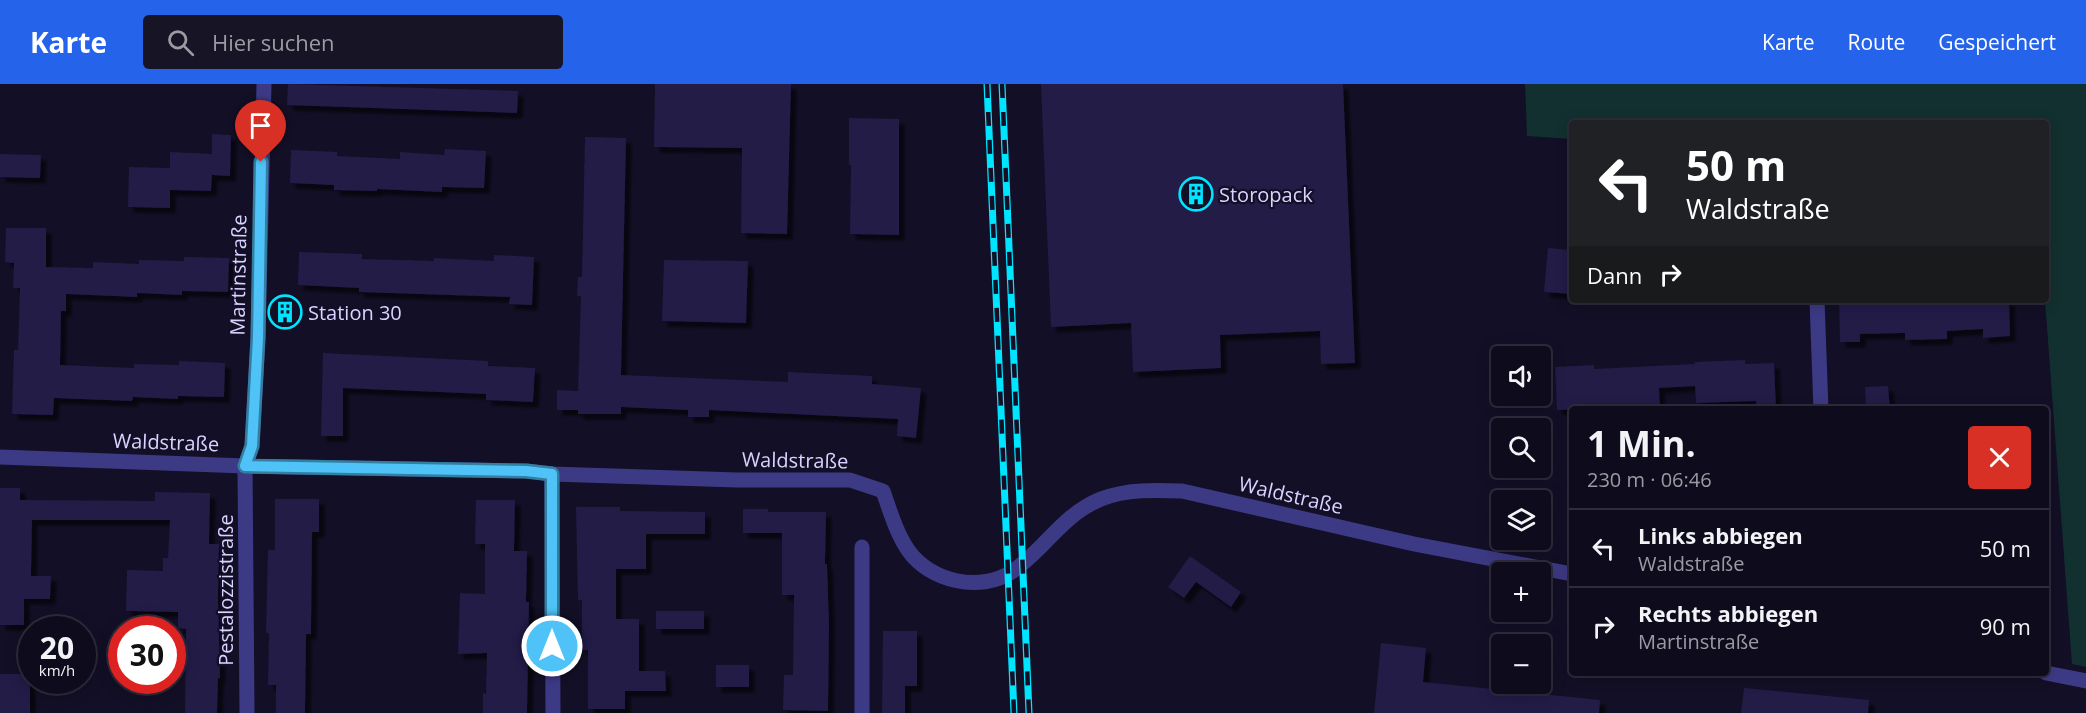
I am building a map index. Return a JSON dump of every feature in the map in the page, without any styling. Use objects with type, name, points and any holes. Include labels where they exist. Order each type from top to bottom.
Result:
[{"type":"street","name":"Martinstraße","points":[[245,466],[252,446],[258,338],[264,84]]},
{"type":"street","points":[[1817,303],[1821,406]]},
{"type":"street","name":"Waldstraße","points":[[0,457],[245,466],[526,471],[552,474],[737,480],[850,480],[868,484],[883,491],[899,534],[918,562],[934,572],[957,581],[980,583],[1001,578],[1031,557],[1071,515],[1101,499],[1125,492],[1182,491],[1414,544],[1569,573]]},
{"type":"street","name":"Pestalozzistraße","points":[[245,466],[247,713]]},
{"type":"street","points":[[552,474],[553,713]]},
{"type":"street","points":[[862,547],[862,713]]},
{"type":"street","points":[[2049,674],[2086,681]]},
{"type":"green space","points":[[1525,84],[2086,84],[2086,667],[2072,664],[2045,303],[2049,303],[2049,120],[1569,120],[1569,139],[1527,136]]},
{"type":"building","points":[[288,84],[518,91],[517,113],[287,105]]},
{"type":"building","points":[[655,84],[791,84],[787,234],[741,233],[742,148],[654,147]]},
{"type":"building","name":"Storopack","points":[[1041,84],[1343,84],[1355,363],[1321,364],[1320,331],[1220,335],[1221,368],[1133,372],[1131,323],[1051,327]]},
{"type":"building","points":[[849,118],[899,119],[899,235],[850,234]]},
{"type":"building","points":[[212,134],[231,135],[230,176],[212,175],[211,191],[170,190],[170,208],[128,207],[129,167],[170,168],[170,152],[212,154]]},
{"type":"building","points":[[585,137],[626,138],[621,375],[788,382],[788,372],[872,376],[872,384],[921,388],[916,438],[897,436],[898,419],[709,410],[709,417],[688,417],[688,410],[621,407],[621,414],[578,414],[578,410],[557,410],[557,390],[578,391],[581,296],[577,296],[578,277],[582,277]]},
{"type":"building","points":[[445,149],[486,151],[484,188],[442,187],[442,192],[334,190],[334,185],[290,183],[291,150],[337,152],[337,156],[400,159],[400,152],[444,155]]},
{"type":"building","points":[[0,154],[41,155],[40,178],[0,177]]},
{"type":"building","points":[[6,228],[46,228],[46,267],[93,268],[93,262],[139,264],[139,260],[184,261],[184,257],[229,258],[228,292],[182,291],[182,295],[137,293],[137,297],[66,294],[66,311],[61,311],[60,365],[134,368],[134,364],[179,365],[179,361],[225,363],[224,397],[178,396],[178,399],[133,397],[132,401],[54,398],[53,415],[12,414],[14,350],[18,350],[20,288],[13,288],[14,263],[5,262]]},
{"type":"building","points":[[1548,248],[1569,250],[1569,294],[1544,292]]},
{"type":"building","points":[[299,252],[362,254],[362,259],[434,261],[434,258],[494,261],[494,255],[534,257],[532,305],[509,304],[510,297],[359,292],[359,288],[298,285]]},
{"type":"building","points":[[664,260],[748,261],[746,323],[662,321]]},
{"type":"building","points":[[1839,303],[2009,303],[2010,336],[1983,338],[1983,329],[1947,331],[1947,339],[1905,340],[1905,333],[1860,334],[1860,342],[1840,342]]},
{"type":"building","points":[[323,353],[488,361],[488,366],[535,368],[533,402],[486,400],[486,394],[343,388],[343,436],[321,436]]},
{"type":"building","points":[[1745,360],[1745,364],[1774,363],[1776,406],[1757,406],[1756,401],[1696,403],[1695,386],[1659,388],[1660,406],[1569,406],[1569,410],[1557,410],[1555,367],[1594,365],[1594,369],[1695,364],[1695,362]]},
{"type":"building","points":[[1888,386],[1890,406],[1866,406],[1865,387]]},
{"type":"building","points":[[0,488],[20,488],[20,500],[155,501],[155,492],[210,493],[209,544],[219,544],[220,678],[218,678],[217,713],[185,713],[186,616],[178,616],[178,612],[126,611],[127,570],[163,571],[163,558],[168,558],[170,520],[32,520],[31,576],[51,576],[50,599],[24,599],[24,616],[18,616],[18,625],[0,625]]},
{"type":"building","points":[[275,499],[319,499],[319,532],[312,532],[311,634],[306,634],[305,713],[276,713],[276,685],[268,685],[269,633],[266,633],[268,550],[275,550]]},
{"type":"building","points":[[476,500],[515,500],[514,551],[527,551],[526,602],[529,602],[527,713],[483,713],[487,653],[458,654],[460,593],[485,594],[485,544],[475,544]]},
{"type":"building","points":[[576,507],[620,507],[620,511],[705,512],[705,534],[646,534],[646,569],[616,569],[616,619],[639,619],[639,671],[665,671],[666,691],[625,691],[625,709],[588,709],[588,650],[582,650],[582,600],[578,600]]},
{"type":"building","points":[[743,509],[768,509],[768,512],[826,512],[825,564],[827,564],[829,624],[828,711],[783,710],[784,675],[793,675],[794,595],[782,595],[782,533],[743,533]]},
{"type":"building","points":[[1190,556],[1241,592],[1231,607],[1196,582],[1184,598],[1168,587]]},
{"type":"building","points":[[656,611],[704,611],[704,629],[656,629]]},
{"type":"building","points":[[883,631],[917,631],[917,686],[905,686],[905,713],[882,713]]},
{"type":"building","points":[[1381,643],[1426,648],[1423,682],[1491,689],[1491,694],[1541,694],[1600,700],[1599,713],[1374,713]]},
{"type":"building","points":[[716,665],[749,665],[749,687],[716,687]]},
{"type":"building","points":[[0,674],[18,674],[18,694],[30,694],[30,713],[0,713]]},
{"type":"building","points":[[1744,688],[1869,700],[1868,713],[1741,713]]},
{"type":"railway","points":[[987,84],[1014,713]]},
{"type":"railway","points":[[1002,84],[1029,713]]},
{"type":"place","name":"Storopack","points":[[1196,194]]},
{"type":"place","name":"Station 30","points":[[285,312]]},
{"type":"route","points":[[261,162],[258,338],[252,446],[245,466],[531,471],[552,474],[552,646]]}]
